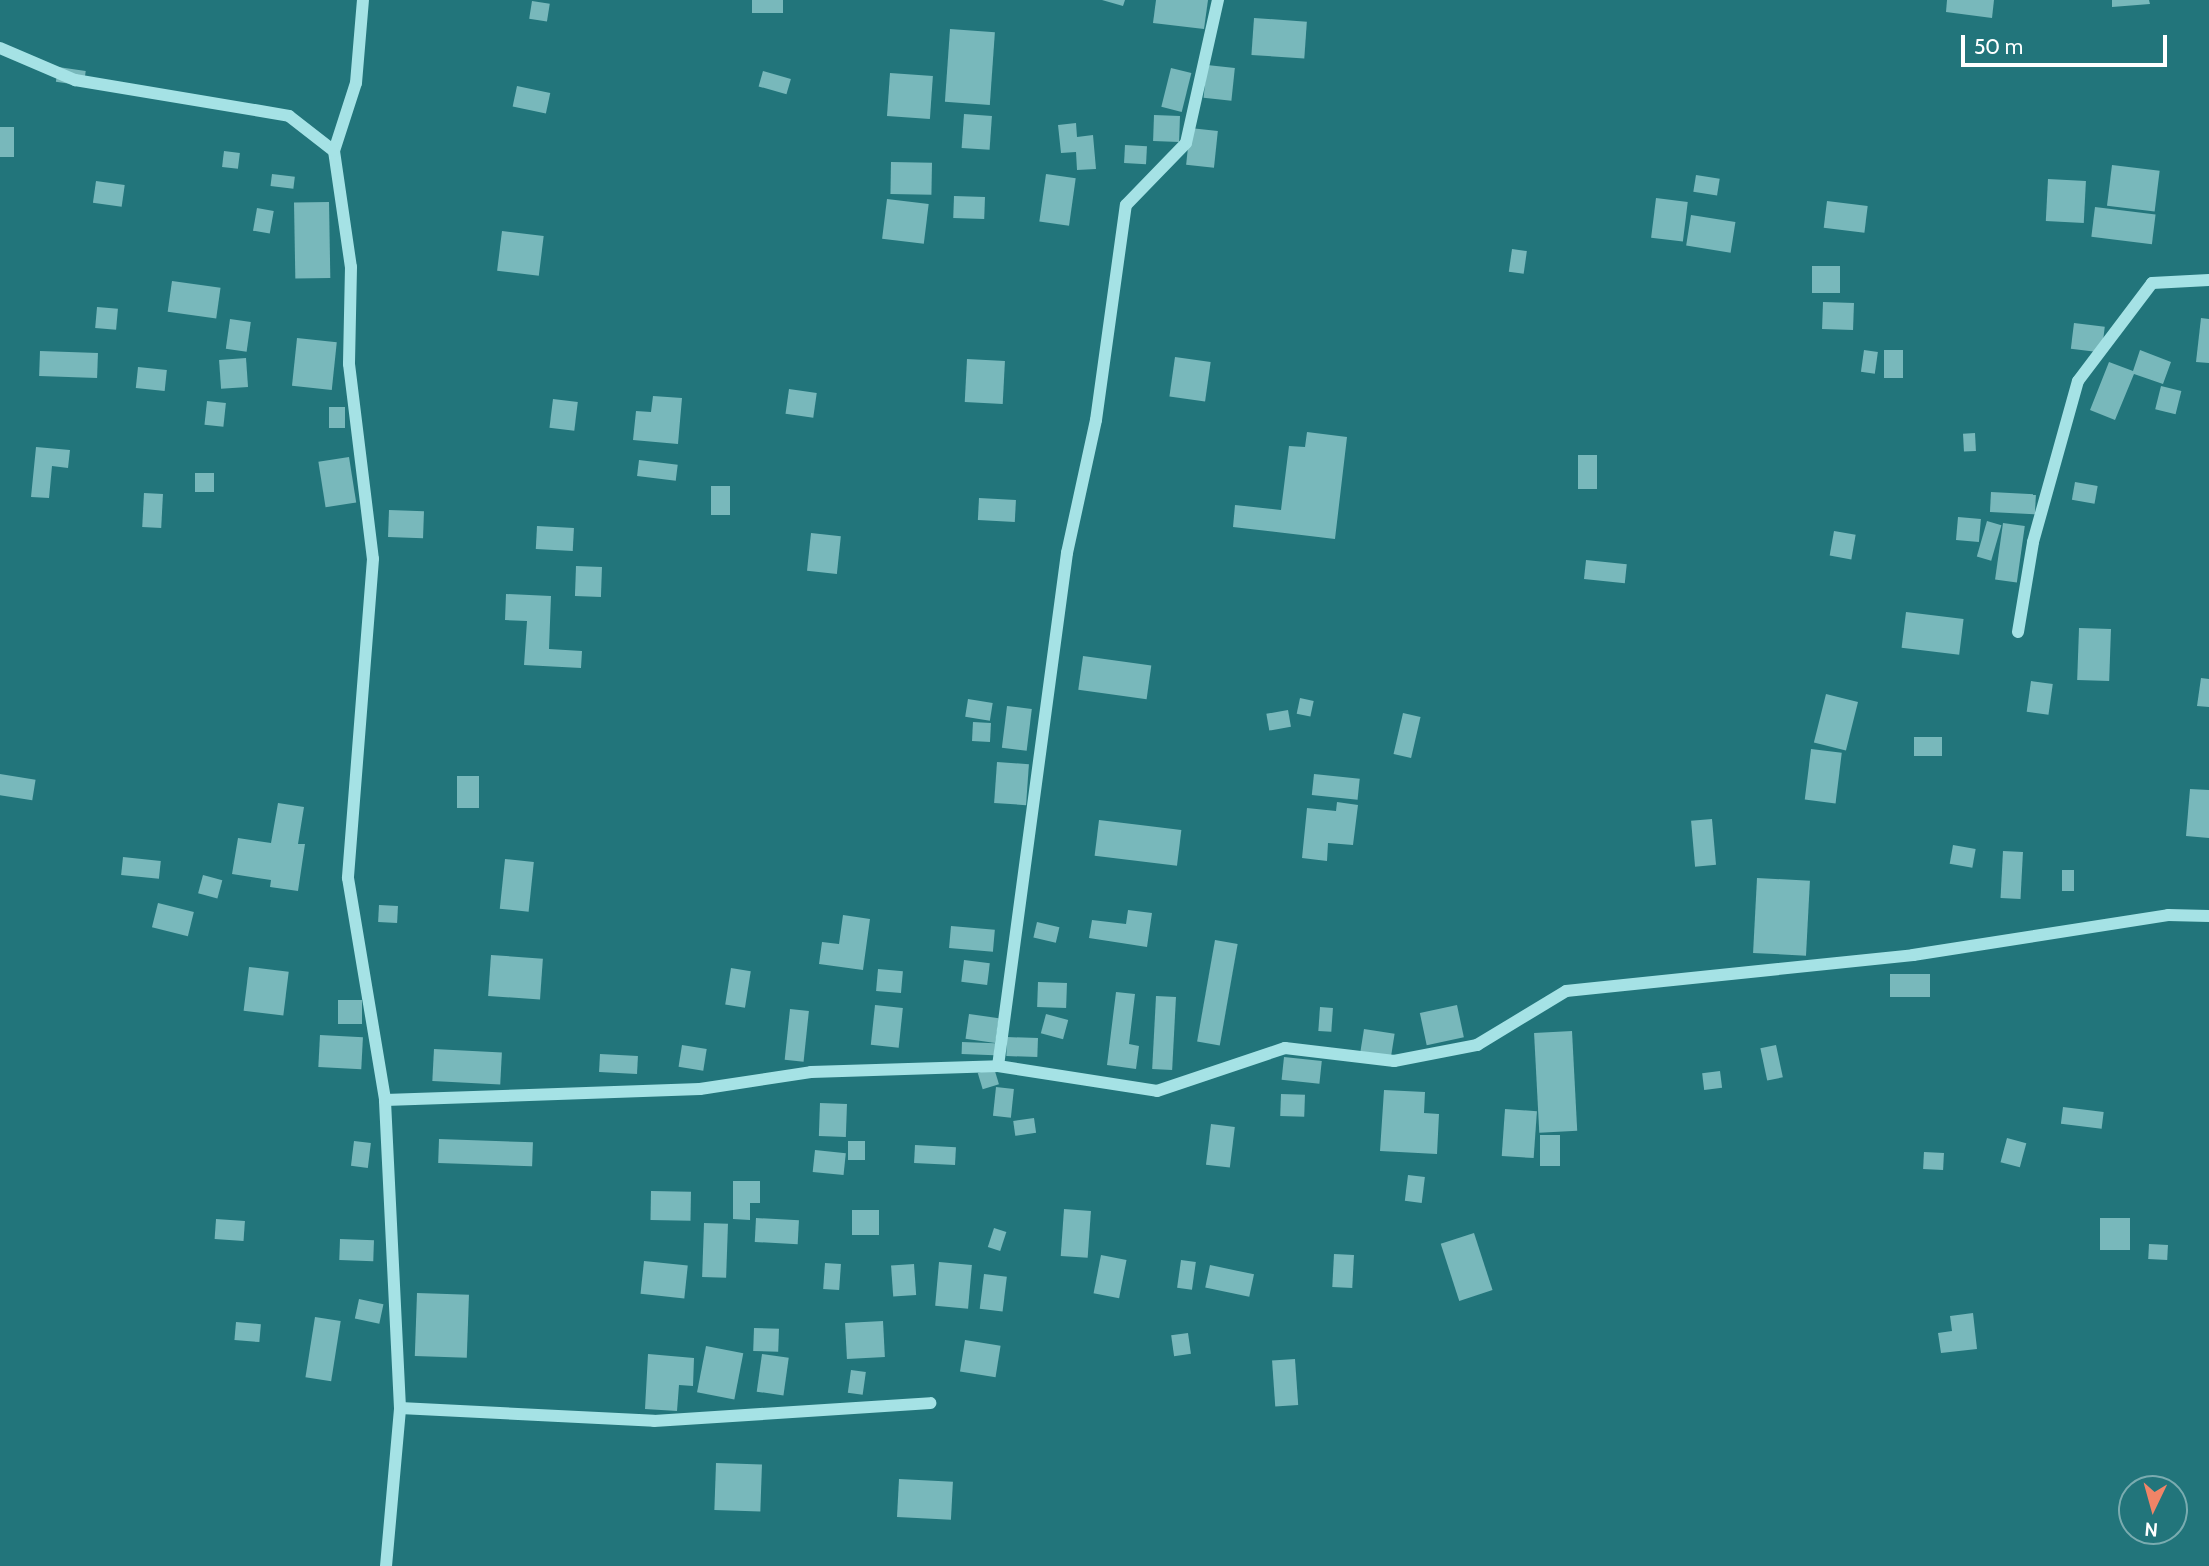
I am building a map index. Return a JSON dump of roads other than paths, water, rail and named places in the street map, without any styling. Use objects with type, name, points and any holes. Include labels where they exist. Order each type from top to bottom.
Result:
[{"type":"street","points":[[363,0],[356,83],[334,150],[351,267],[349,364],[373,559],[348,877],[385,1100],[400,1408],[386,1566]]},
{"type":"street","points":[[998,1066],[1067,553],[1096,420],[1126,205],[1186,143],[1218,0]]},
{"type":"street","points":[[0,48],[75,80],[289,116],[334,150]]},
{"type":"street","points":[[2018,632],[2033,541],[2078,381],[2152,283],[2209,280]]},
{"type":"street","points":[[385,1100],[700,1089],[811,1072],[998,1066],[1157,1091],[1285,1048],[1394,1061],[1477,1045],[1566,991],[1913,955],[2168,915],[2209,916]]},
{"type":"street","points":[[400,1408],[654,1421],[930,1403]]}]
